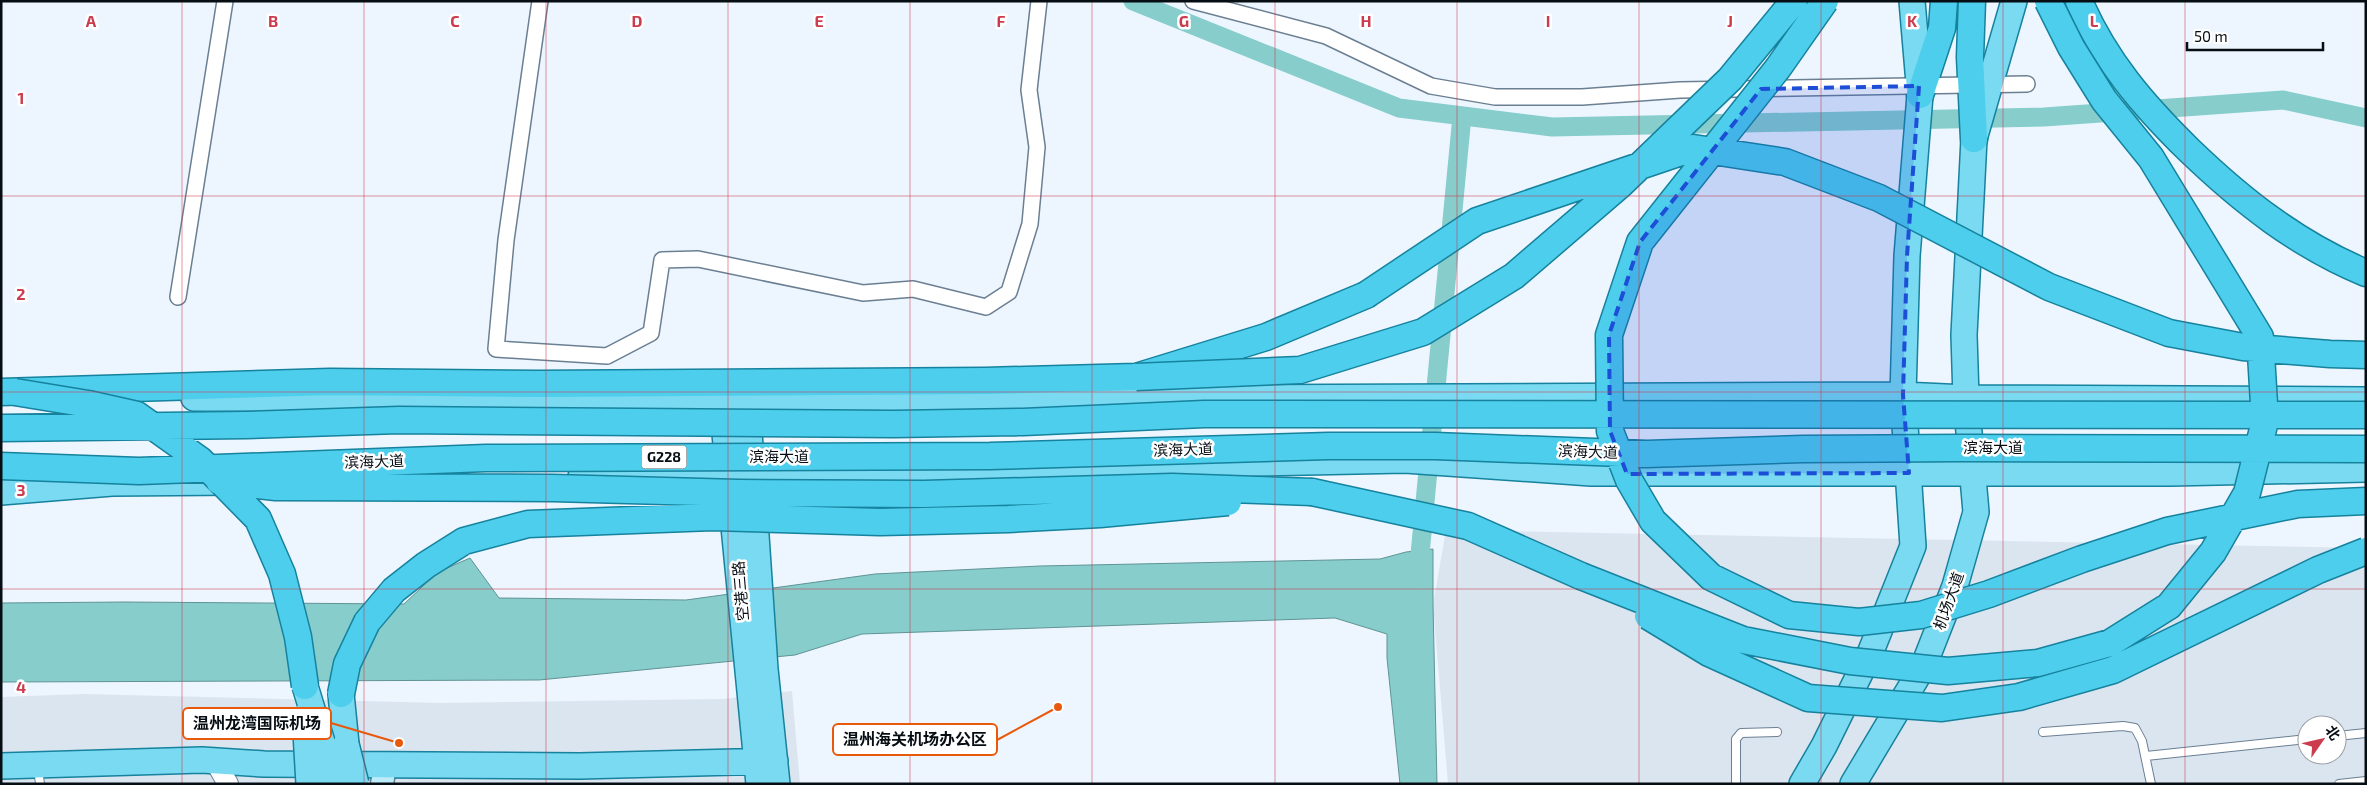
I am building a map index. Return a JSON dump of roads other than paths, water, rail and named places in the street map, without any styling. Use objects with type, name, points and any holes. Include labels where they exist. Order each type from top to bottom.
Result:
[{"type":"highway","points":[[6,394],[330,382],[538,384],[985,381],[1300,370],[1423,332],[1514,276],[1620,185],[1730,79],[1794,1]]},
{"type":"highway","points":[[1825,1],[1778,68],[1640,242],[1609,335],[1610,431],[1629,480],[1653,521],[1711,577],[1788,615],[1859,622],[1921,615],[1989,594],[2082,559],[2167,531],[2298,504],[2366,501]]},
{"type":"highway","points":[[1919,102],[1942,28],[1944,1]]},
{"type":"highway","points":[[1972,1],[1970,57],[1976,123]]},
{"type":"highway","points":[[139,471],[276,488],[553,488],[739,493],[914,494],[1172,487],[1312,492],[1468,526],[1581,576],[1743,640],[1850,661],[1948,671],[2038,664],[2110,644],[2169,606],[2213,552],[2247,493],[2265,421],[2260,337],[2151,158],[2104,100],[2071,48],[2048,1]]},
{"type":"highway","points":[[2079,1],[2088,24],[2116,68],[2148,110],[2225,184],[2279,226],[2340,262],[2366,273]]},
{"type":"highway","points":[[1136,377],[1266,337],[1366,295],[1478,220],[1693,148],[1785,162],[1879,198],[2049,287],[2169,333],[2244,347],[2366,355]]},
{"type":"highway","points":[[6,394],[88,404],[137,415],[207,467],[258,519],[282,574],[298,637],[305,686]]},
{"type":"highway","points":[[1,428],[246,426],[399,420],[894,424],[1022,422],[1204,414],[2366,414]]},
{"type":"highway","name":"滨海大道","points":[[1,466],[139,471],[486,458],[990,456],[1328,446],[1435,446],[1648,454],[1804,449],[2366,449]]},
{"type":"highway","points":[[341,694],[347,664],[367,622],[394,590],[426,565],[464,541],[528,524],[713,517],[880,522],[1008,519],[1196,506],[1312,492]]},
{"type":"highway","points":[[1581,576],[1709,652],[1808,698],[1942,708],[2019,697],[2113,670],[2318,570],[2366,551]]},
{"type":"main road","points":[[1802,784],[1824,746],[1871,651],[1912,546],[1903,395],[1907,256],[1919,102],[1912,1]]},
{"type":"main road","name":"机场大道","points":[[1853,784],[1924,665],[1955,586],[1976,512],[1966,398],[1964,335],[1976,123],[2014,1]]},
{"type":"main road","points":[[6,394],[747,400],[1903,395],[1966,398],[2366,400]]},
{"type":"main road","name":"空港三路","points":[[722,399],[740,475],[756,668],[767,772]]},
{"type":"main road","name":"空港三路","points":[[740,475],[747,400]]},
{"type":"main road","points":[[1,492],[112,483],[740,475],[1405,460],[1591,473],[1972,473],[2366,469]]},
{"type":"main road","points":[[2286,471],[2366,482]]},
{"type":"main road","points":[[305,686],[322,742],[341,772],[356,784]]},
{"type":"main road","points":[[305,686],[306,754],[309,784]]},
{"type":"main road","points":[[341,694],[341,772]]},
{"type":"main road","points":[[1,766],[39,775],[215,761],[383,775],[580,766],[767,772]]},
{"type":"street","points":[[178,297],[225,1]]},
{"type":"street","points":[[540,1],[506,240],[496,349],[607,356],[651,333],[662,260],[698,259],[863,293],[913,289],[986,307],[1009,292],[1030,224],[1037,147],[1029,90],[1039,1]]},
{"type":"street","points":[[1193,1],[1326,36],[1430,86],[1495,97],[1582,97],[1680,90],[2027,84]]},
{"type":"street","points":[[215,761],[228,784]]},
{"type":"lane","points":[[2043,732],[2129,726],[2135,728],[2140,733],[2151,784]]},
{"type":"lane","points":[[1736,784],[1736,739],[1741,733],[1777,732]]},
{"type":"lane","points":[[2347,735],[2366,733]]},
{"type":"lane","points":[[2146,756],[2297,740]]},
{"type":"lane","points":[[2339,784],[2366,782]]},
{"type":"waterway","points":[[1133,1],[1399,108],[1552,127],[2044,117],[2283,100],[2366,118]]},
{"type":"waterway","points":[[1418,575],[1462,116]]},
{"type":"place","name":"温州海关机场办公区","points":[[1058,707]]},
{"type":"place","name":"温州龙湾国际机场","points":[[399,743]]}]
